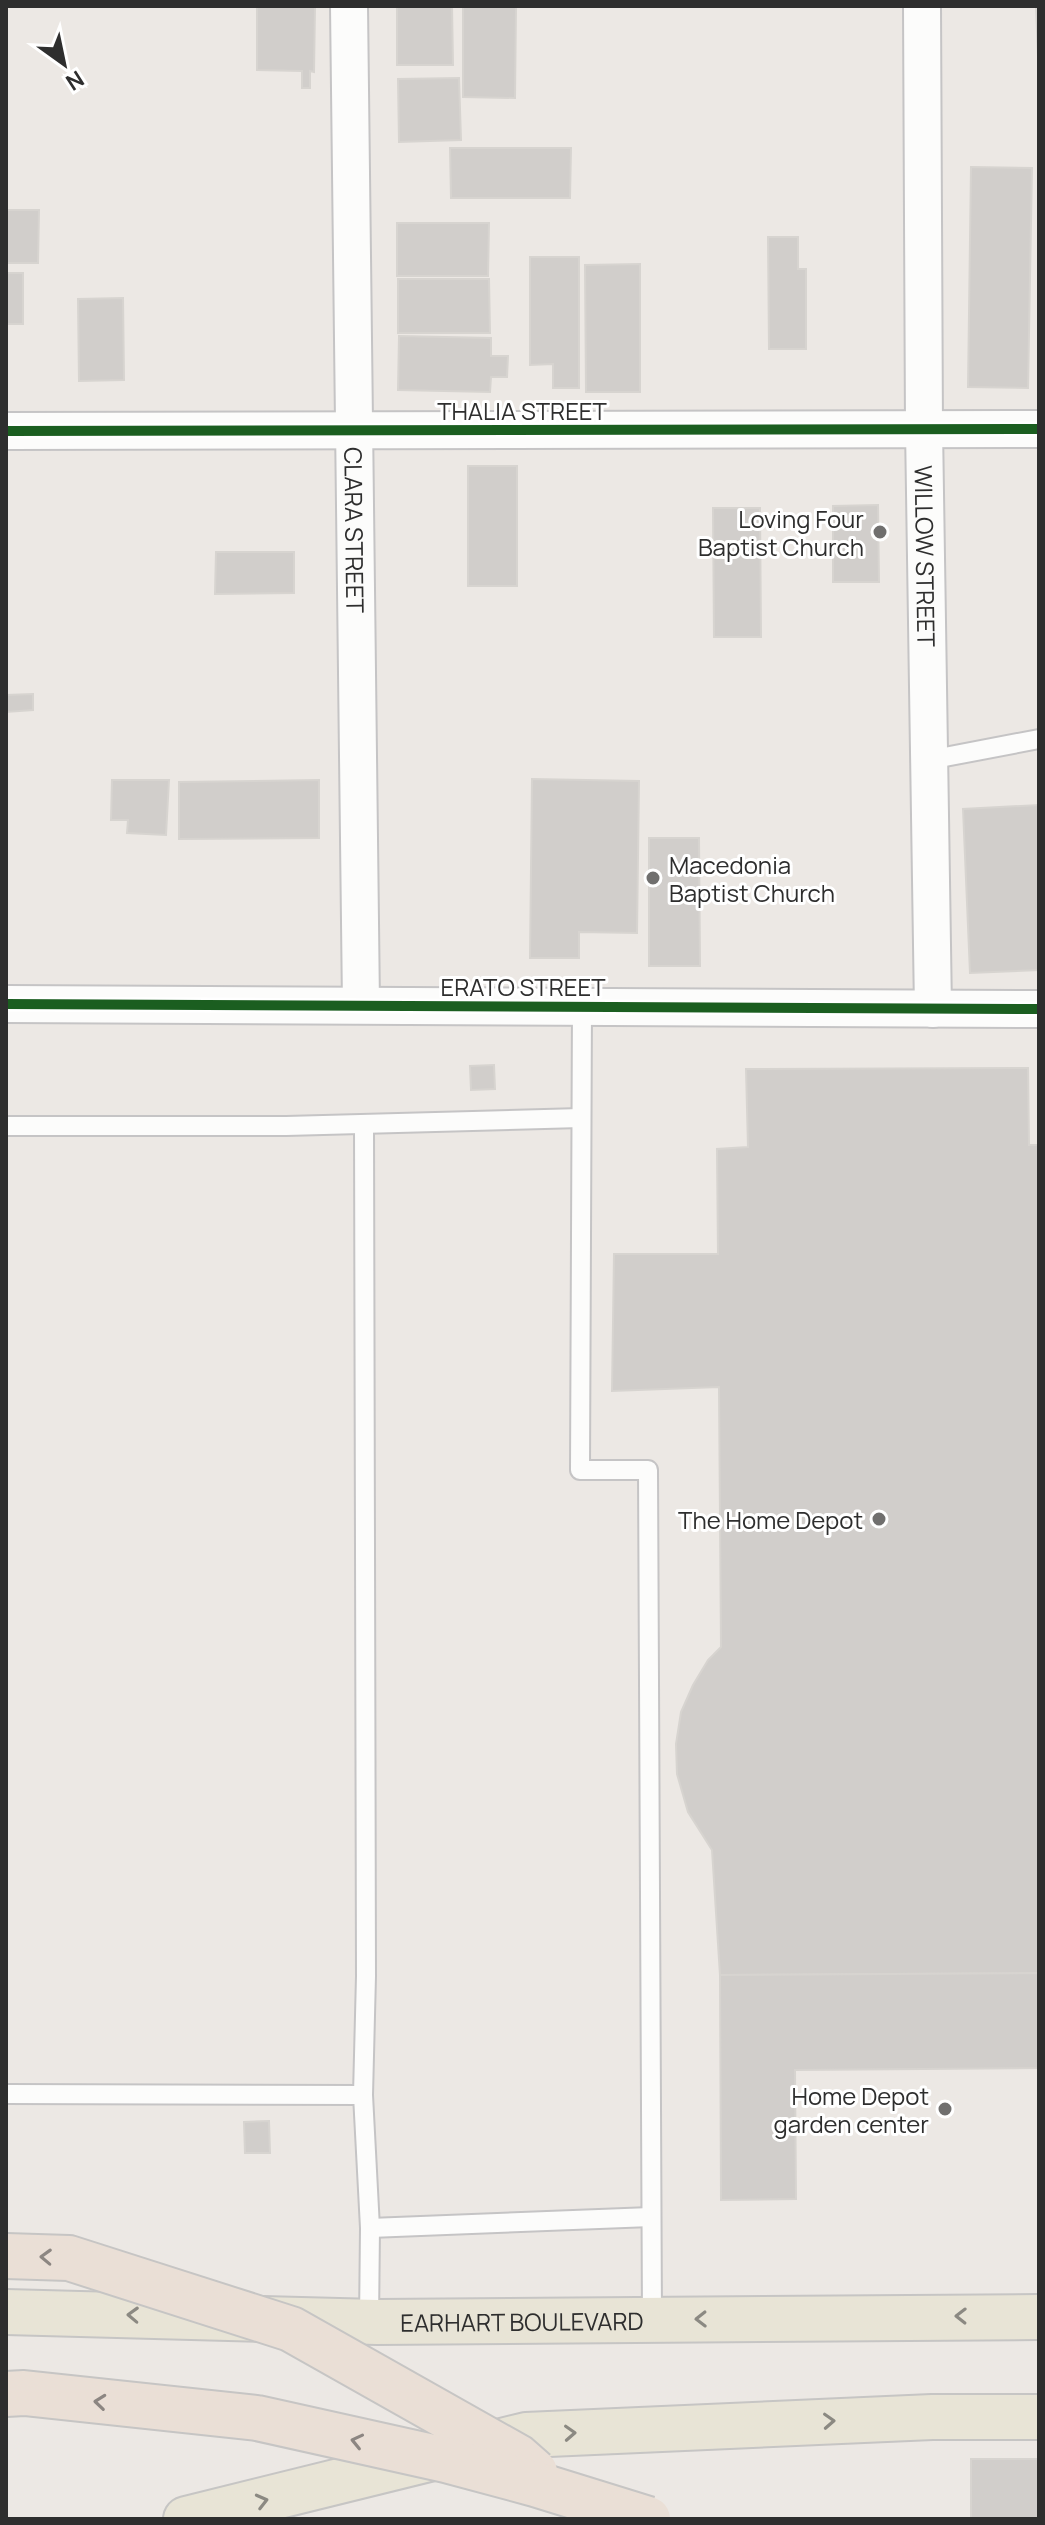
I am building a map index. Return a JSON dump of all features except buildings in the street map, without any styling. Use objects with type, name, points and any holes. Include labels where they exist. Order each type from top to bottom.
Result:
[{"type":"highway","points":[[6,2256],[69,2258],[291,2329],[518,2457],[587,2519]]},
{"type":"highway","points":[[6,2394],[24,2393],[257,2418],[446,2460],[648,2519]]},
{"type":"main road","name":"EARHART BOULEVARD","points":[[6,2312],[369,2322],[1039,2317]]},
{"type":"main road","points":[[186,2519],[526,2435],[932,2417],[1039,2417]]},
{"type":"street","name":"CLARA STREET","points":[[349,6],[361,1005]]},
{"type":"street","name":"WILLOW STREET","points":[[922,6],[924,428],[933,1009]]},
{"type":"street","name":"THALIA STREET","points":[[6,431],[1039,429]]},
{"type":"street","name":"ERATO STREET","points":[[6,1004],[1039,1009]]},
{"type":"lane","points":[[929,760],[1039,739]]},
{"type":"lane","points":[[582,1006],[580,1470],[648,1470],[652,2319]]},
{"type":"lane","points":[[6,1126],[364,1124],[581,1118]]},
{"type":"lane","points":[[364,1124],[366,1976],[363,2095],[370,2228],[369,2322]]},
{"type":"lane","points":[[6,2094],[363,2095]]},
{"type":"lane","points":[[370,2228],[651,2217]]},
{"type":"cycle path","points":[[6,431],[1039,429]]},
{"type":"cycle path","points":[[6,1004],[1039,1009]]},
{"type":"place","name":"Loving Four Baptist Church","points":[[880,532]]},
{"type":"place","name":"Macedonia Baptist Church","points":[[653,878]]},
{"type":"place","name":"The Home Depot","points":[[879,1519]]},
{"type":"place","name":"Home Depot garden center","points":[[945,2109]]}]
